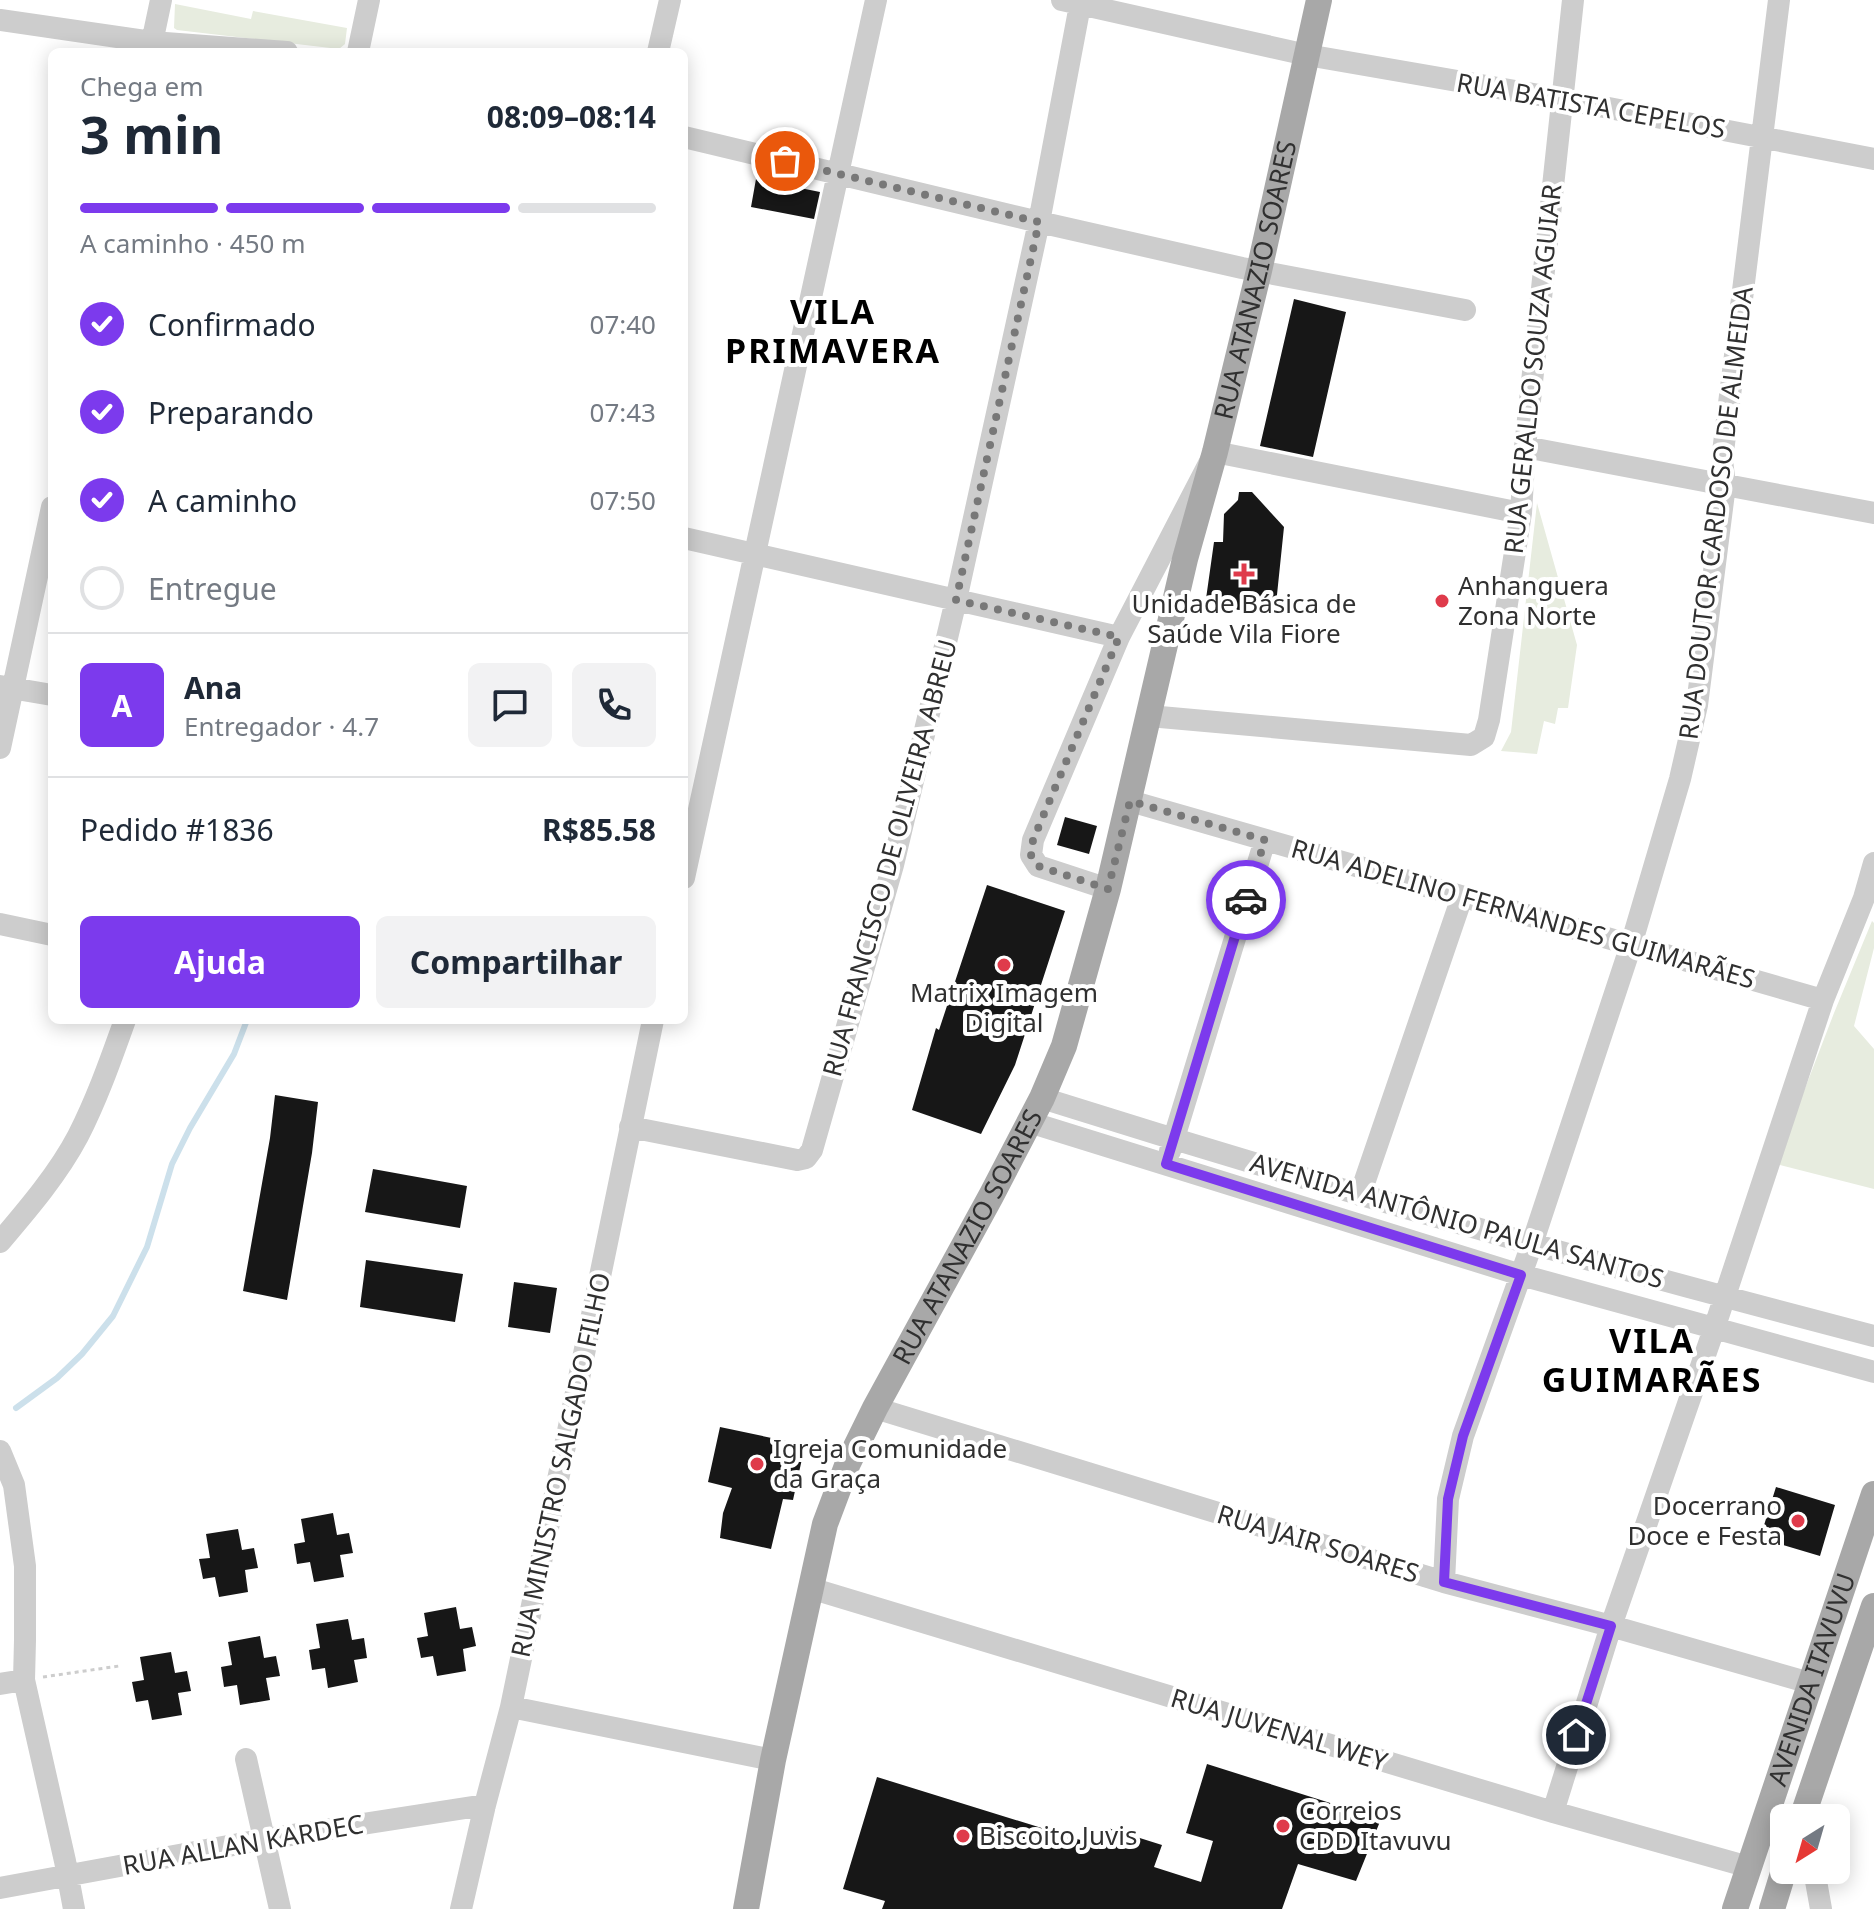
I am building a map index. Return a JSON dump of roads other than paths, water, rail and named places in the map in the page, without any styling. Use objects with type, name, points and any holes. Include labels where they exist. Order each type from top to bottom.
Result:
[{"type":"main road","name":"RUA ATANAZIO SOARES","points":[[746,1909],[773,1760],[825,1524],[848,1463],[875,1408],[991,1196],[1042,1098],[1064,1046],[1108,889],[1149,716],[1173,556],[1215,452],[1319,0]]},
{"type":"main road","name":"AVENIDA ITAVUVU","points":[[1735,1909],[1874,1494]]},
{"type":"main road","name":"AVENIDA ITAVUVU","points":[[1807,1804],[1874,1606]]},
{"type":"main road","points":[[1772,1909],[1780,1884]]},
{"type":"street","points":[[151,47],[161,0]]},
{"type":"street","points":[[359,48],[369,0]]},
{"type":"street","points":[[659,48],[670,0]]},
{"type":"street","points":[[688,860],[876,0]]},
{"type":"street","name":"RUA GERALDO SOUZA AGUIAR","points":[[1149,716],[1471,745],[1484,737],[1521,513],[1525,447],[1573,0]]},
{"type":"street","name":"RUA DOUTOR CARDOSO DE ALMEIDA","points":[[1444,1582],[1448,1499],[1463,1436],[1532,1244],[1631,945],[1680,779],[1697,705],[1725,485],[1722,460],[1779,0]]},
{"type":"street","name":"RUA BATISTA CEPELOS","points":[[1074,1],[1307,55],[1562,99],[1874,159]]},
{"type":"street","name":"RUA FRANCISCO DE OLIVEIRA ABREU","points":[[630,1127],[797,1160],[806,1158],[812,1150],[893,865],[956,600],[1039,222],[1074,1]]},
{"type":"street","points":[[0,20],[151,47],[178,48]]},
{"type":"street","points":[[688,138],[1259,271],[1465,310]]},
{"type":"street","points":[[1525,447],[1874,513]]},
{"type":"street","points":[[1215,452],[1521,513]]},
{"type":"street","points":[[0,748],[6,688],[48,523]]},
{"type":"street","points":[[688,539],[1119,637]]},
{"type":"street","points":[[1108,889],[1038,866],[1031,855],[1033,840],[1119,637],[1173,556]]},
{"type":"street","points":[[6,688],[48,694]]},
{"type":"street","name":"RUA ADELINO FERNANDES GUIMARÃES","points":[[1130,801],[1823,1000]]},
{"type":"street","points":[[1166,1164],[1265,840]]},
{"type":"street","points":[[1553,1812],[1611,1626],[1823,1000],[1864,898],[1874,863]]},
{"type":"street","points":[[1360,1195],[1462,897]]},
{"type":"street","points":[[0,924],[48,934]]},
{"type":"street","points":[[0,1242],[58,1167],[77,1137],[123,1024]]},
{"type":"street","name":"RUA MINISTRO SALGADO FILHO","points":[[461,1909],[511,1707],[652,1024]]},
{"type":"street","name":"AVENIDA ANTÔNIO PAULA SANTOS","points":[[1042,1098],[1360,1195],[1874,1336]]},
{"type":"street","name":"AVENIDA ANTÔNIO PAULA SANTOS","points":[[1029,1122],[1521,1275],[1874,1372]]},
{"type":"street","name":"RUA JAIR SOARES","points":[[875,1408],[1444,1582],[1810,1683]]},
{"type":"street","points":[[0,1451],[14,1485],[25,1566],[24,1680],[74,1909]]},
{"type":"street","name":"RUA JUVENAL WEY","points":[[810,1588],[1553,1812],[1749,1867]]},
{"type":"street","points":[[0,1684],[24,1680]]},
{"type":"street","points":[[511,1707],[773,1760]]},
{"type":"street","points":[[246,1759],[280,1909]]},
{"type":"street","name":"RUA ALLAN KARDEC","points":[[0,1888],[266,1839],[485,1805]]},
{"type":"street","points":[[1817,1884],[1821,1909]]},
{"type":"waterway","points":[[16,1408],[57,1378],[82,1354],[113,1316],[147,1247],[172,1164],[234,1054],[245,1024]]},
{"type":"place","name":"Unidade Básica de Saúde Vila Fiore","points":[[1244,574]]},
{"type":"place","name":"Anhanguera Zona Norte","points":[[1442,601]]},
{"type":"place","name":"Matrix Imagem Digital","points":[[1004,965]]},
{"type":"place","name":"Igreja Comunidade da Graça","points":[[757,1464]]},
{"type":"place","name":"Docerrano Doce e Festa","points":[[1798,1521]]},
{"type":"place","name":"Correios CDD Itavuvu","points":[[1283,1826]]},
{"type":"place","name":"Biscoito Juvis","points":[[963,1836]]},
{"type":"district","name":"VILA PRIMAVERA","points":[[833,332]]},
{"type":"district","name":"VILA GUIMARÃES","points":[[1652,1360]]}]
